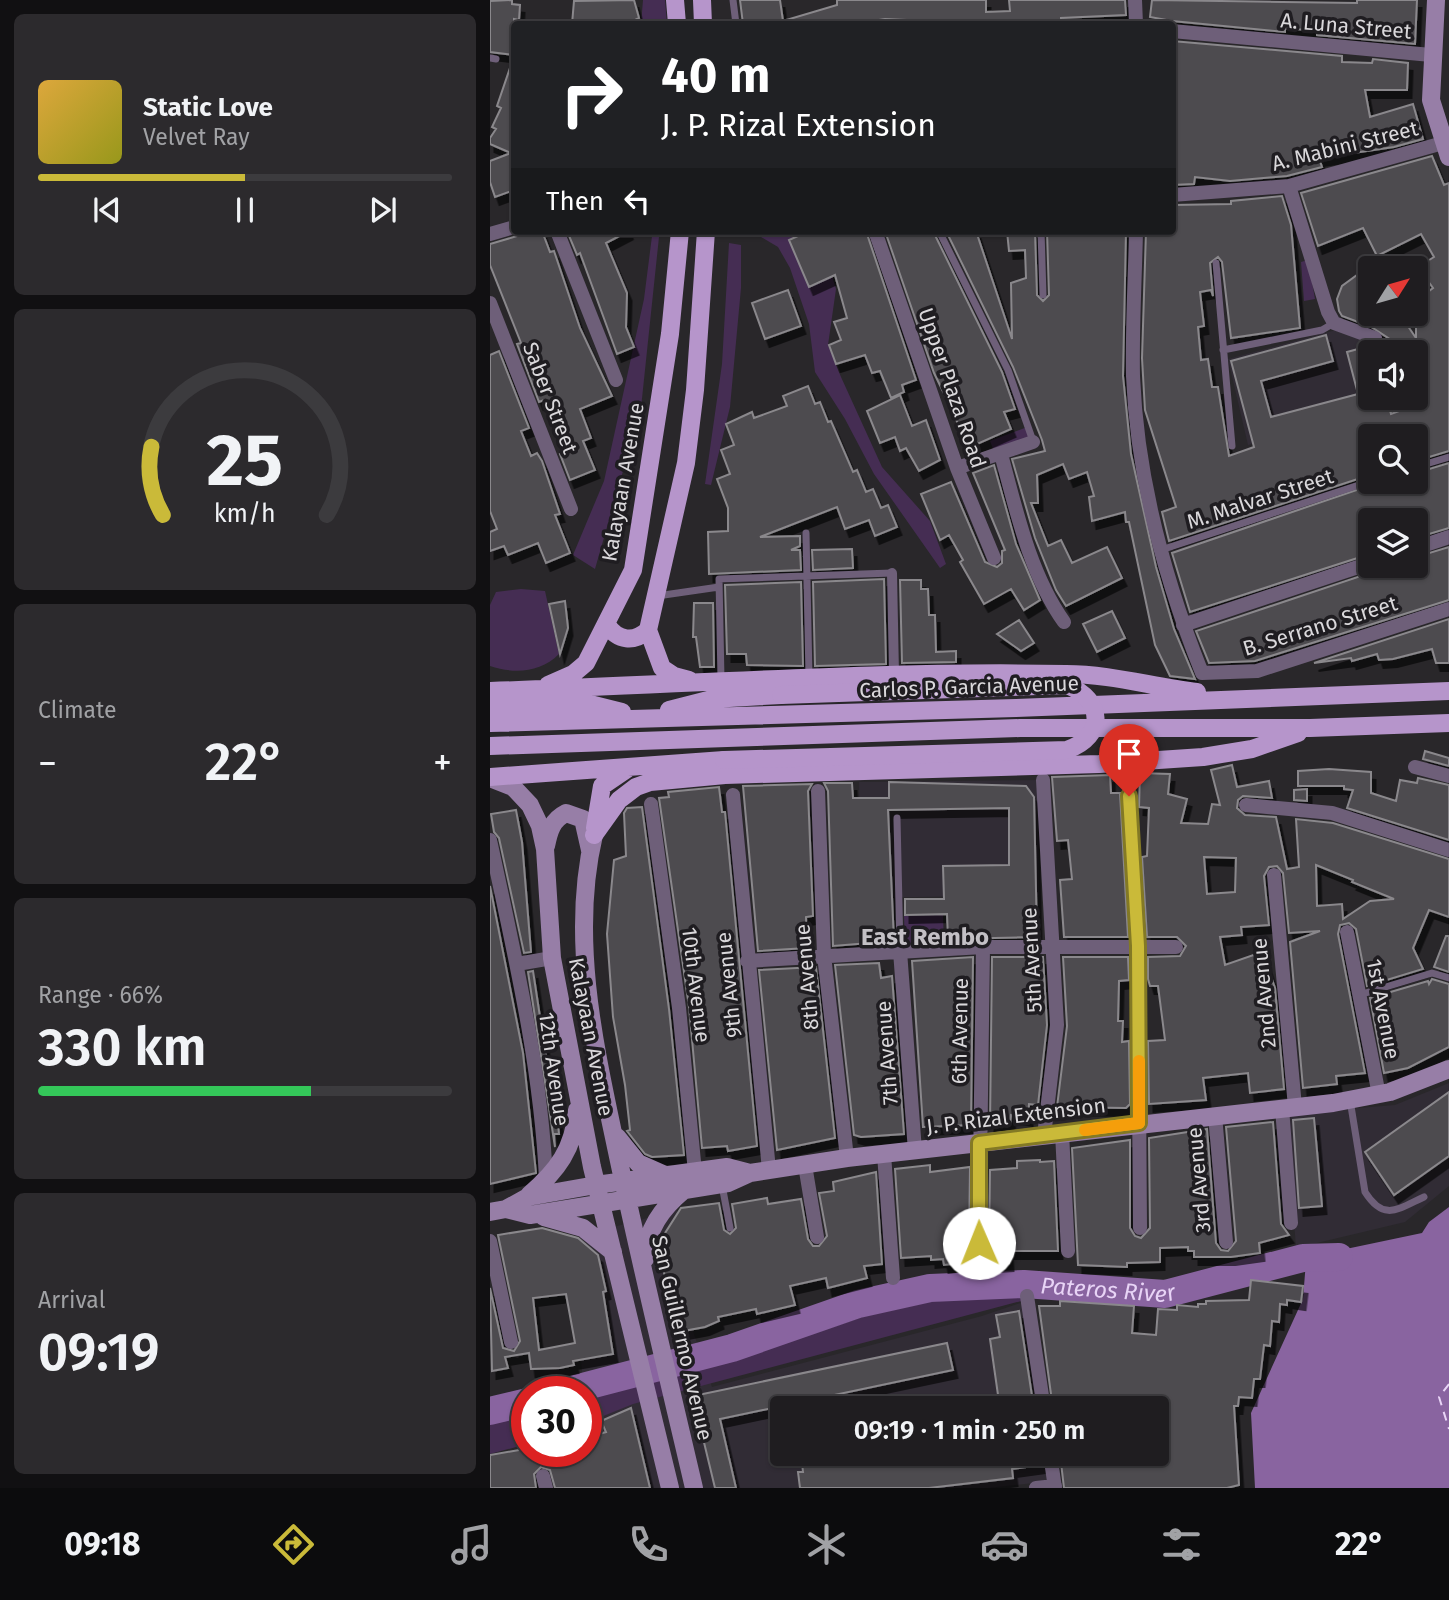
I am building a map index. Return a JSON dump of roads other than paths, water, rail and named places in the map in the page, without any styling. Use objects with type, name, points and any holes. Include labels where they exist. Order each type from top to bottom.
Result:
[{"type":"main road","points":[[675,0],[677,21]]},
{"type":"main road","points":[[702,0],[703,21]]},
{"type":"main road","points":[[1436,0],[1431,55],[1431,100],[1445,141]]},
{"type":"main road","name":"Kalayaan Avenue","points":[[525,690],[573,674],[586,663],[633,570],[644,514],[670,334],[680,235]]},
{"type":"main road","points":[[706,235],[698,364],[686,463],[648,630],[662,668],[674,676],[761,694]]},
{"type":"main road","points":[[607,625],[617,637],[625,639],[634,639],[648,630]]},
{"type":"main road","points":[[490,691],[894,674],[1080,674],[1252,699]]},
{"type":"main road","points":[[490,705],[586,702],[638,717],[712,699],[761,694],[1067,685],[1080,690],[1091,703],[1096,719],[1092,736],[1082,745],[1067,750],[637,765],[490,777]]},
{"type":"main road","points":[[490,698],[525,690]]},
{"type":"main road","name":"Carlos P. Garcia Avenue","points":[[490,723],[638,717],[844,714],[1449,691]]},
{"type":"main road","name":"Carlos P. Garcia Avenue","points":[[490,746],[1020,729],[1310,728],[1449,723]]},
{"type":"main road","points":[[592,844],[618,800],[636,787],[650,782],[725,775],[1099,764],[1203,757],[1252,749],[1310,728]]},
{"type":"main road","points":[[592,844],[602,786],[609,779],[637,765]]},
{"type":"main road","name":"Kalayaan Avenue","points":[[490,777],[513,787],[530,805],[540,826],[545,849],[552,958],[600,1203]]},
{"type":"main road","points":[[545,849],[549,830],[557,818],[566,813],[583,820],[592,844]]},
{"type":"main road","name":"Kalayaan Avenue","points":[[592,844],[585,898],[589,994],[610,1125],[625,1190]]},
{"type":"main road","name":"J. P. Rizal Extension","points":[[498,1211],[528,1197],[596,1185],[625,1190],[684,1190],[722,1184],[750,1172],[847,1158],[1350,1100],[1420,1083],[1449,1069]]},
{"type":"main road","points":[[528,1197],[560,1165],[571,1144],[578,1089]]},
{"type":"main road","points":[[610,1125],[633,1158],[665,1175]]},
{"type":"main road","name":"J. P. Rizal Extension","points":[[498,1211],[530,1215],[600,1203],[665,1175],[727,1167],[750,1172]]},
{"type":"main road","name":"San Guillermo Avenue","points":[[625,1190],[694,1488]]},
{"type":"main road","points":[[644,1277],[651,1230],[664,1209],[684,1190]]},
{"type":"main road","points":[[600,1203],[670,1488]]},
{"type":"main road","points":[[530,1215],[576,1225],[595,1236],[613,1252]]},
{"type":"street","points":[[1135,0],[1136,21]]},
{"type":"street","name":"A. Luna Street","points":[[1176,31],[1431,55]]},
{"type":"street","name":"A. Mabini Street","points":[[1176,195],[1289,186],[1445,141]]},
{"type":"street","points":[[1289,186],[1328,312],[1334,323],[1374,338]]},
{"type":"street","points":[[490,234],[511,228]]},
{"type":"street","points":[[559,235],[616,380]]},
{"type":"street","name":"Upper Plaza Road","points":[[876,235],[957,468],[994,558]]},
{"type":"street","points":[[1136,235],[1133,376],[1141,451],[1161,550],[1183,625],[1358,567]]},
{"type":"street","name":"Saber Street","points":[[490,303],[570,509]]},
{"type":"street","points":[[957,468],[1034,442]]},
{"type":"street","points":[[1001,454],[1021,529],[1054,607],[1064,622]]},
{"type":"street","points":[[1428,544],[1449,537]]},
{"type":"street","points":[[892,573],[894,674]]},
{"type":"street","name":"B. Serrano Street","points":[[1183,625],[1202,673],[1257,671],[1449,609]]},
{"type":"street","points":[[1415,767],[1449,776]]},
{"type":"street","name":"5th Avenue","points":[[1043,780],[1057,1025],[1044,1136]]},
{"type":"street","name":"8th Avenue","points":[[818,791],[824,955],[847,1158]]},
{"type":"street","name":"9th Avenue","points":[[733,795],[769,1170]]},
{"type":"street","points":[[1129,796],[1138,946],[1140,1228]]},
{"type":"street","name":"10th Avenue","points":[[651,804],[679,1008],[695,1172]]},
{"type":"street","points":[[1246,805],[1332,813],[1449,850]]},
{"type":"street","name":"12th Avenue","points":[[490,840],[517,964],[539,1101],[546,1180]]},
{"type":"street","name":"2nd Avenue","points":[[1274,875],[1289,1108],[1291,1223]]},
{"type":"street","name":"1st Avenue","points":[[1347,932],[1379,1095]]},
{"type":"street","points":[[747,961],[983,947],[1176,947]]},
{"type":"street","name":"6th Avenue","points":[[979,1243],[983,947]]},
{"type":"street","name":"7th Avenue","points":[[900,951],[915,1151]]},
{"type":"street","points":[[517,964],[552,958]]},
{"type":"street","name":"3rd Avenue","points":[[1215,1115],[1226,1242]]},
{"type":"street","points":[[1062,1133],[1068,1251]]},
{"type":"street","points":[[884,1154],[893,1278]]},
{"type":"street","points":[[805,1165],[817,1237]]},
{"type":"street","points":[[490,1241],[511,1342]]},
{"type":"street","points":[[1027,1296],[1042,1396]]},
{"type":"street","points":[[1036,1488],[1055,1487],[1052,1466]]},
{"type":"lane","points":[[733,0],[736,21]]},
{"type":"lane","points":[[941,235],[1008,370],[1034,442]]},
{"type":"lane","points":[[1041,235],[1043,295]]},
{"type":"lane","points":[[1216,262],[1232,446]]},
{"type":"lane","points":[[1223,349],[1322,330],[1334,323]]},
{"type":"lane","points":[[1428,463],[1449,457]]},
{"type":"lane","name":"M. Malvar Street","points":[[1161,550],[1358,485]]},
{"type":"lane","points":[[806,533],[808,678]]},
{"type":"lane","points":[[714,683],[719,579],[892,573]]},
{"type":"lane","points":[[657,597],[719,587]]},
{"type":"lane","points":[[897,818],[900,951]]},
{"type":"lane","points":[[1359,995],[1432,973],[1449,978]]},
{"type":"lane","points":[[1350,1100],[1365,1192],[1372,1202],[1380,1209],[1395,1211],[1424,1197]]},
{"type":"lane","points":[[722,1184],[730,1228]]},
{"type":"waterway","name":"Pateros River","points":[[602,1382],[732,1348],[858,1304],[930,1288],[1024,1284],[1165,1294],[1303,1258],[1339,1257]]},
{"type":"waterway","name":"Pateros River","points":[[490,1411],[511,1406]]},
{"type":"district","name":"East Rembo","points":[[925,937]]}]
